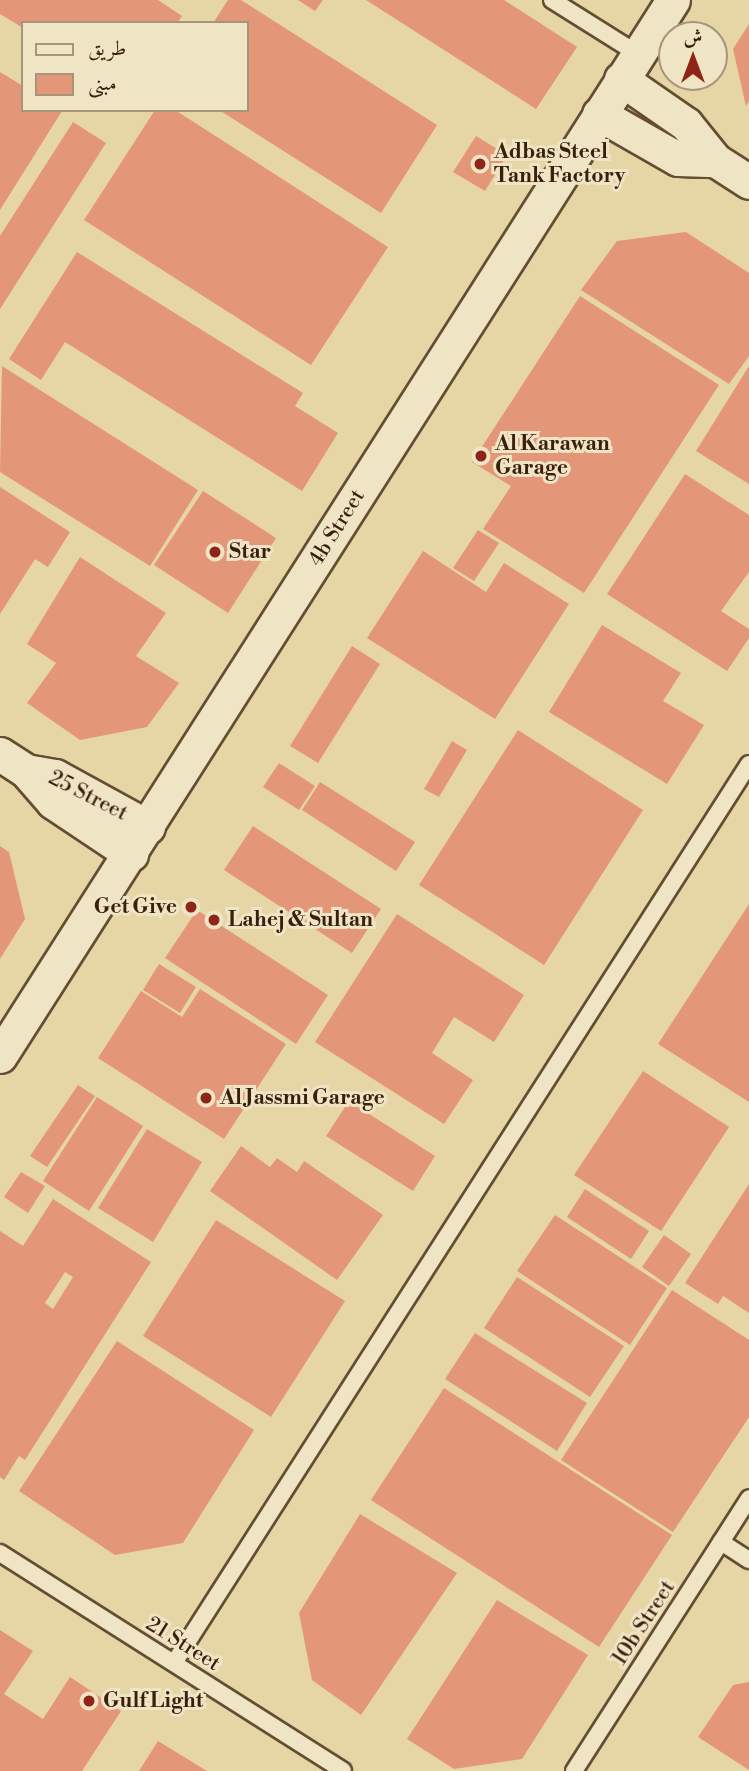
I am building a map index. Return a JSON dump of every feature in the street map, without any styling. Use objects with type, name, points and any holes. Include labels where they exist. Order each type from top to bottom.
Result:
[{"type":"street","name":"4b Street","points":[[0,1056],[673,0]]},
{"type":"street","points":[[630,67],[695,131],[715,160],[749,182]]},
{"type":"street","points":[[599,114],[678,159],[715,160]]},
{"type":"street","name":"25 Street","points":[[13,763],[62,779],[148,827]]},
{"type":"street","name":"25 Street","points":[[13,763],[53,802],[131,854]]},
{"type":"lane","points":[[552,0],[630,67]]},
{"type":"lane","points":[[174,1663],[749,764]]},
{"type":"lane","name":"10b Street","points":[[574,1771],[749,1498]]},
{"type":"lane","points":[[721,1542],[749,1560]]},
{"type":"lane","name":"21 Street","points":[[0,1553],[343,1771]]},
{"type":"building","points":[[0,0],[158,0],[182,16],[178,21],[21,21],[21,27],[0,14]]},
{"type":"building","points":[[228,0],[241,0],[437,125],[381,213],[222,112],[248,112],[248,21],[214,21]]},
{"type":"building","points":[[298,0],[323,0],[315,11]]},
{"type":"building","points":[[366,0],[504,0],[577,47],[536,109]]},
{"type":"building","points":[[749,24],[749,101],[746,106],[733,49]]},
{"type":"building","points":[[0,72],[21,85],[21,112],[61,112],[0,210]]},
{"type":"building","points":[[154,112],[178,112],[388,247],[311,365],[84,220]]},
{"type":"building","points":[[73,122],[106,143],[0,309],[0,236]]},
{"type":"building","name":"Adbas Steel Tank Factory","points":[[476,136],[507,155],[485,191],[453,172]]},
{"type":"building","points":[[686,232],[749,273],[749,356],[729,384],[581,290],[617,241]]},
{"type":"building","points":[[77,252],[303,393],[295,406],[338,433],[302,491],[65,342],[41,380],[9,359]]},
{"type":"building","points":[[580,296],[719,385],[584,593],[483,529],[511,486],[472,462]]},
{"type":"building","points":[[2,366],[198,490],[150,566],[0,472]]},
{"type":"building","points":[[749,366],[749,484],[696,451]]},
{"type":"building","points":[[685,474],[749,515],[749,572],[721,611],[749,629],[749,638],[727,671],[607,594]]},
{"type":"building","points":[[0,487],[70,532],[48,567],[35,559],[0,614]]},
{"type":"building","name":"Star","points":[[203,491],[276,538],[228,613],[154,565]]},
{"type":"building","points":[[478,530],[499,543],[474,581],[453,568]]},
{"type":"building","points":[[423,551],[486,592],[504,563],[569,604],[495,719],[367,638]]},
{"type":"building","points":[[80,557],[166,613],[136,656],[179,683],[147,727],[80,740],[27,703],[56,663],[27,644]]},
{"type":"building","points":[[602,625],[681,673],[663,701],[704,725],[667,784],[549,712]]},
{"type":"building","points":[[352,646],[380,664],[318,763],[290,746]]},
{"type":"building","points":[[518,730],[643,810],[544,965],[419,885]]},
{"type":"building","points":[[452,741],[467,750],[439,797],[424,789]]},
{"type":"building","points":[[279,763],[315,786],[299,810],[263,787]]},
{"type":"building","points":[[320,782],[415,842],[396,871],[302,810]]},
{"type":"building","points":[[253,826],[381,909],[352,953],[224,870]]},
{"type":"building","points":[[0,846],[9,852],[25,919],[0,959]]},
{"type":"building","points":[[749,904],[749,1102],[658,1044]]},
{"type":"building","points":[[197,910],[328,995],[296,1044],[165,958]]},
{"type":"building","points":[[397,914],[524,995],[494,1042],[454,1017],[432,1053],[473,1080],[444,1124],[315,1042]]},
{"type":"building","points":[[159,964],[196,987],[180,1013],[143,990]]},
{"type":"building","name":"Al Jassmi Garage","points":[[200,989],[286,1044],[224,1139],[98,1058],[141,991],[182,1017]]},
{"type":"building","points":[[643,1071],[729,1127],[661,1231],[574,1175]]},
{"type":"building","points":[[78,1085],[95,1096],[47,1167],[30,1156]]},
{"type":"building","points":[[97,1097],[143,1126],[89,1211],[43,1181]]},
{"type":"building","points":[[349,1101],[435,1156],[413,1191],[326,1136]]},
{"type":"building","points":[[147,1129],[202,1162],[153,1242],[98,1208]]},
{"type":"building","points":[[241,1146],[270,1167],[277,1158],[297,1172],[304,1161],[383,1215],[337,1280],[210,1191]]},
{"type":"building","points":[[21,1172],[45,1186],[28,1213],[4,1197]]},
{"type":"building","points":[[749,1184],[749,1313],[723,1296],[718,1304],[685,1283]]},
{"type":"building","points":[[585,1189],[649,1231],[631,1259],[567,1217]]},
{"type":"building","points":[[53,1199],[151,1262],[25,1460],[19,1456],[4,1480],[0,1477],[0,1231],[23,1246]],"holes":[[[65,1272],[73,1277],[53,1309],[45,1303]]]},
{"type":"building","points":[[555,1215],[667,1288],[630,1345],[517,1271]]},
{"type":"building","points":[[216,1220],[345,1301],[271,1417],[143,1336]]},
{"type":"building","points":[[664,1235],[691,1254],[669,1286],[642,1267]]},
{"type":"building","points":[[517,1277],[624,1346],[590,1397],[484,1328]]},
{"type":"building","points":[[672,1290],[749,1340],[749,1417],[673,1532],[561,1460]]},
{"type":"building","points":[[475,1333],[587,1403],[557,1451],[445,1379]]},
{"type":"building","points":[[117,1341],[254,1430],[183,1543],[115,1555],[19,1491]]},
{"type":"building","points":[[444,1388],[672,1535],[599,1647],[371,1500]]},
{"type":"building","points":[[360,1514],[457,1573],[361,1715],[312,1680],[299,1613]]},
{"type":"building","points":[[497,1600],[588,1655],[522,1759],[454,1769],[407,1739]]},
{"type":"building","points":[[0,1630],[33,1651],[4,1694],[43,1719],[70,1677],[121,1711],[82,1771],[0,1771]]},
{"type":"building","points":[[749,1682],[749,1770],[698,1737],[733,1685]]},
{"type":"building","points":[[158,1741],[207,1771],[139,1771]]},
{"type":"place","name":"Adbas Steel Tank Factory","points":[[480,164]]},
{"type":"place","name":"Al Karawan Garage","points":[[481,456]]},
{"type":"place","name":"Star","points":[[215,552]]},
{"type":"place","name":"Get Give","points":[[191,907]]},
{"type":"place","name":"Lahej & Sultan","points":[[214,920]]},
{"type":"place","name":"Al Jassmi Garage","points":[[206,1098]]},
{"type":"place","name":"Gulf Light","points":[[89,1701]]}]
